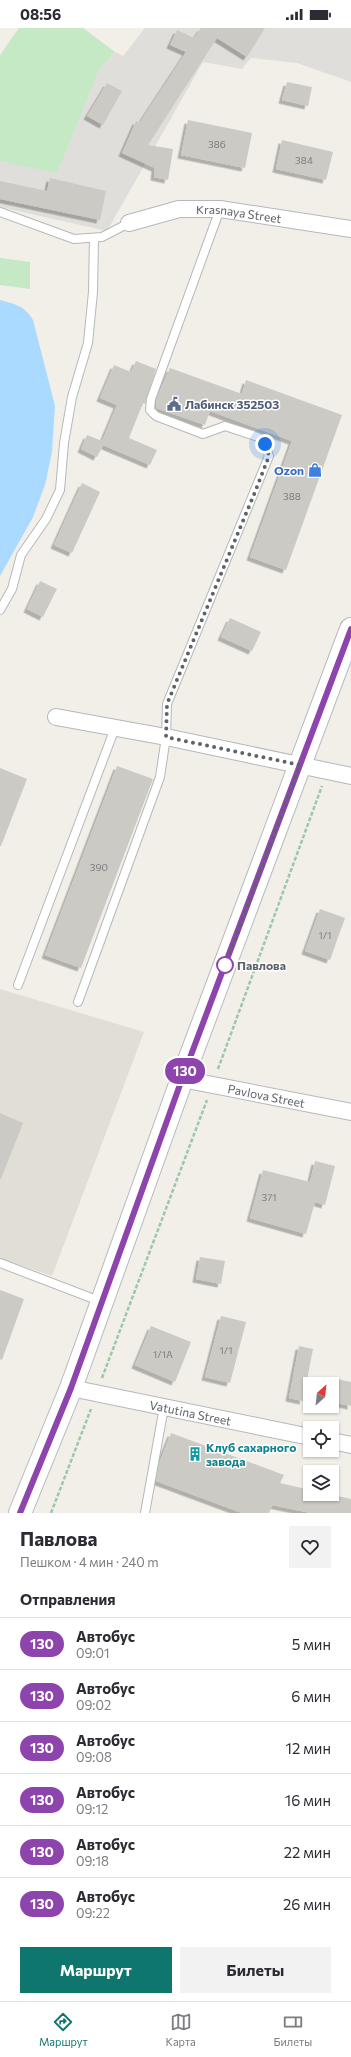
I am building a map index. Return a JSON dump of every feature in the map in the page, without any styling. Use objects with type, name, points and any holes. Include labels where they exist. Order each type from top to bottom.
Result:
[{"type":"street","name":"Krasnaya Street","points":[[129,224],[180,209],[220,209],[351,229]]},
{"type":"street","points":[[20,1513],[71,1388],[182,1079],[351,629]]},
{"type":"street","points":[[56,717],[166,737],[351,776]]},
{"type":"street","name":"Pavlova Street","points":[[182,1079],[351,1112]]},
{"type":"street","name":"Vatutina Street","points":[[71,1388],[303,1436]]},
{"type":"street","points":[[339,1442],[351,1445]]},
{"type":"lane","points":[[78,1002],[160,777],[166,737],[167,704],[269,456],[265,444],[258,437],[225,426],[203,434],[156,416],[150,410],[151,399],[220,209]]},
{"type":"lane","points":[[0,212],[74,239],[102,237],[129,224]]},
{"type":"lane","points":[[0,610],[12,589],[22,555],[46,519],[60,490],[64,443],[72,397],[88,343],[93,292],[94,238]]},
{"type":"lane","points":[[18,985],[115,728]]},
{"type":"lane","points":[[0,1263],[102,1302]]},
{"type":"lane","points":[[145,1513],[164,1407]]},
{"type":"path","points":[[51,1513],[328,771]]},
{"type":"shaded area","points":[[145,28],[351,28],[351,82],[297,63],[251,58],[242,69],[203,62],[107,231],[0,207],[0,161],[57,172],[100,68],[115,52],[123,56]]},
{"type":"shaded area","points":[[0,989],[144,1032],[52,1276],[0,1258]]},
{"type":"green space","points":[[19,28],[83,28],[115,52],[100,68],[57,173],[0,161],[0,55]]},
{"type":"green space","points":[[0,258],[30,262],[30,289],[0,285]]},
{"type":"water","points":[[0,300],[15,304],[27,312],[33,320],[55,406],[52,452],[45,485],[33,517],[0,576]]},
{"type":"building","points":[[201,28],[265,28],[247,57],[217,38],[148,145],[173,149],[168,180],[154,177],[155,168],[122,153],[136,121],[140,122],[186,52],[170,45],[177,30],[194,38]]},
{"type":"building","points":[[287,82],[312,87],[308,106],[282,100]]},
{"type":"building","points":[[107,83],[122,91],[103,125],[87,116]]},
{"type":"building","points":[[188,120],[252,133],[245,168],[181,155]]},
{"type":"building","points":[[282,140],[333,152],[326,180],[276,169]]},
{"type":"building","points":[[50,178],[106,191],[100,220],[0,199],[0,181],[47,191]]},
{"type":"building","points":[[136,361],[156,369],[145,404],[143,403],[129,438],[157,450],[150,465],[103,445],[97,457],[81,449],[87,435],[102,441],[117,405],[100,398],[114,365],[131,372]]},
{"type":"building","points":[[170,368],[242,394],[246,380],[342,415],[286,570],[250,557],[292,441],[210,411],[205,425],[156,408],[156,400]]},
{"type":"building","points":[[82,483],[100,492],[72,553],[54,545]]},
{"type":"building","points":[[40,581],[57,589],[43,617],[27,609]]},
{"type":"building","points":[[230,618],[261,632],[252,651],[221,637]]},
{"type":"building","points":[[117,766],[153,779],[81,968],[45,955]]},
{"type":"building","points":[[0,768],[27,779],[1,846],[0,846]]},
{"type":"building","points":[[320,909],[345,918],[330,960],[305,951]]},
{"type":"building","points":[[0,1113],[23,1123],[1,1179],[0,1179]]},
{"type":"building","points":[[315,1161],[335,1166],[325,1205],[315,1202],[306,1234],[250,1218],[263,1170],[310,1182]]},
{"type":"building","points":[[200,1257],[225,1261],[221,1284],[196,1279]]},
{"type":"building","points":[[0,1290],[24,1299],[2,1360],[0,1359]]},
{"type":"building","points":[[221,1316],[246,1322],[230,1383],[205,1377]]},
{"type":"building","points":[[151,1326],[191,1342],[175,1382],[135,1365]]},
{"type":"building","points":[[299,1346],[313,1349],[308,1377],[303,1377],[303,1401],[289,1398]]},
{"type":"building","points":[[339,1379],[351,1382],[351,1406],[339,1403]]},
{"type":"building","name":"Клуб сахарного завода","points":[[171,1433],[284,1475],[280,1483],[303,1488],[303,1501],[339,1501],[339,1496],[351,1499],[351,1513],[311,1513],[272,1505],[269,1513],[242,1513],[156,1481],[159,1464]]},
{"type":"bus line","name":"130","points":[[20,1513],[71,1388],[182,1079],[351,629]]},
{"type":"place","name":"Лабинск 352503","points":[[174,404]]},
{"type":"place","name":"Ozon","points":[[315,470]]},
{"type":"place","name":"Павлова","points":[[225,965]]},
{"type":"place","name":"Клуб сахарного завода","points":[[195,1454]]},
{"type":"route","points":[[225,965],[224,969],[300,765],[166,737],[167,704],[269,456],[265,444]]}]
